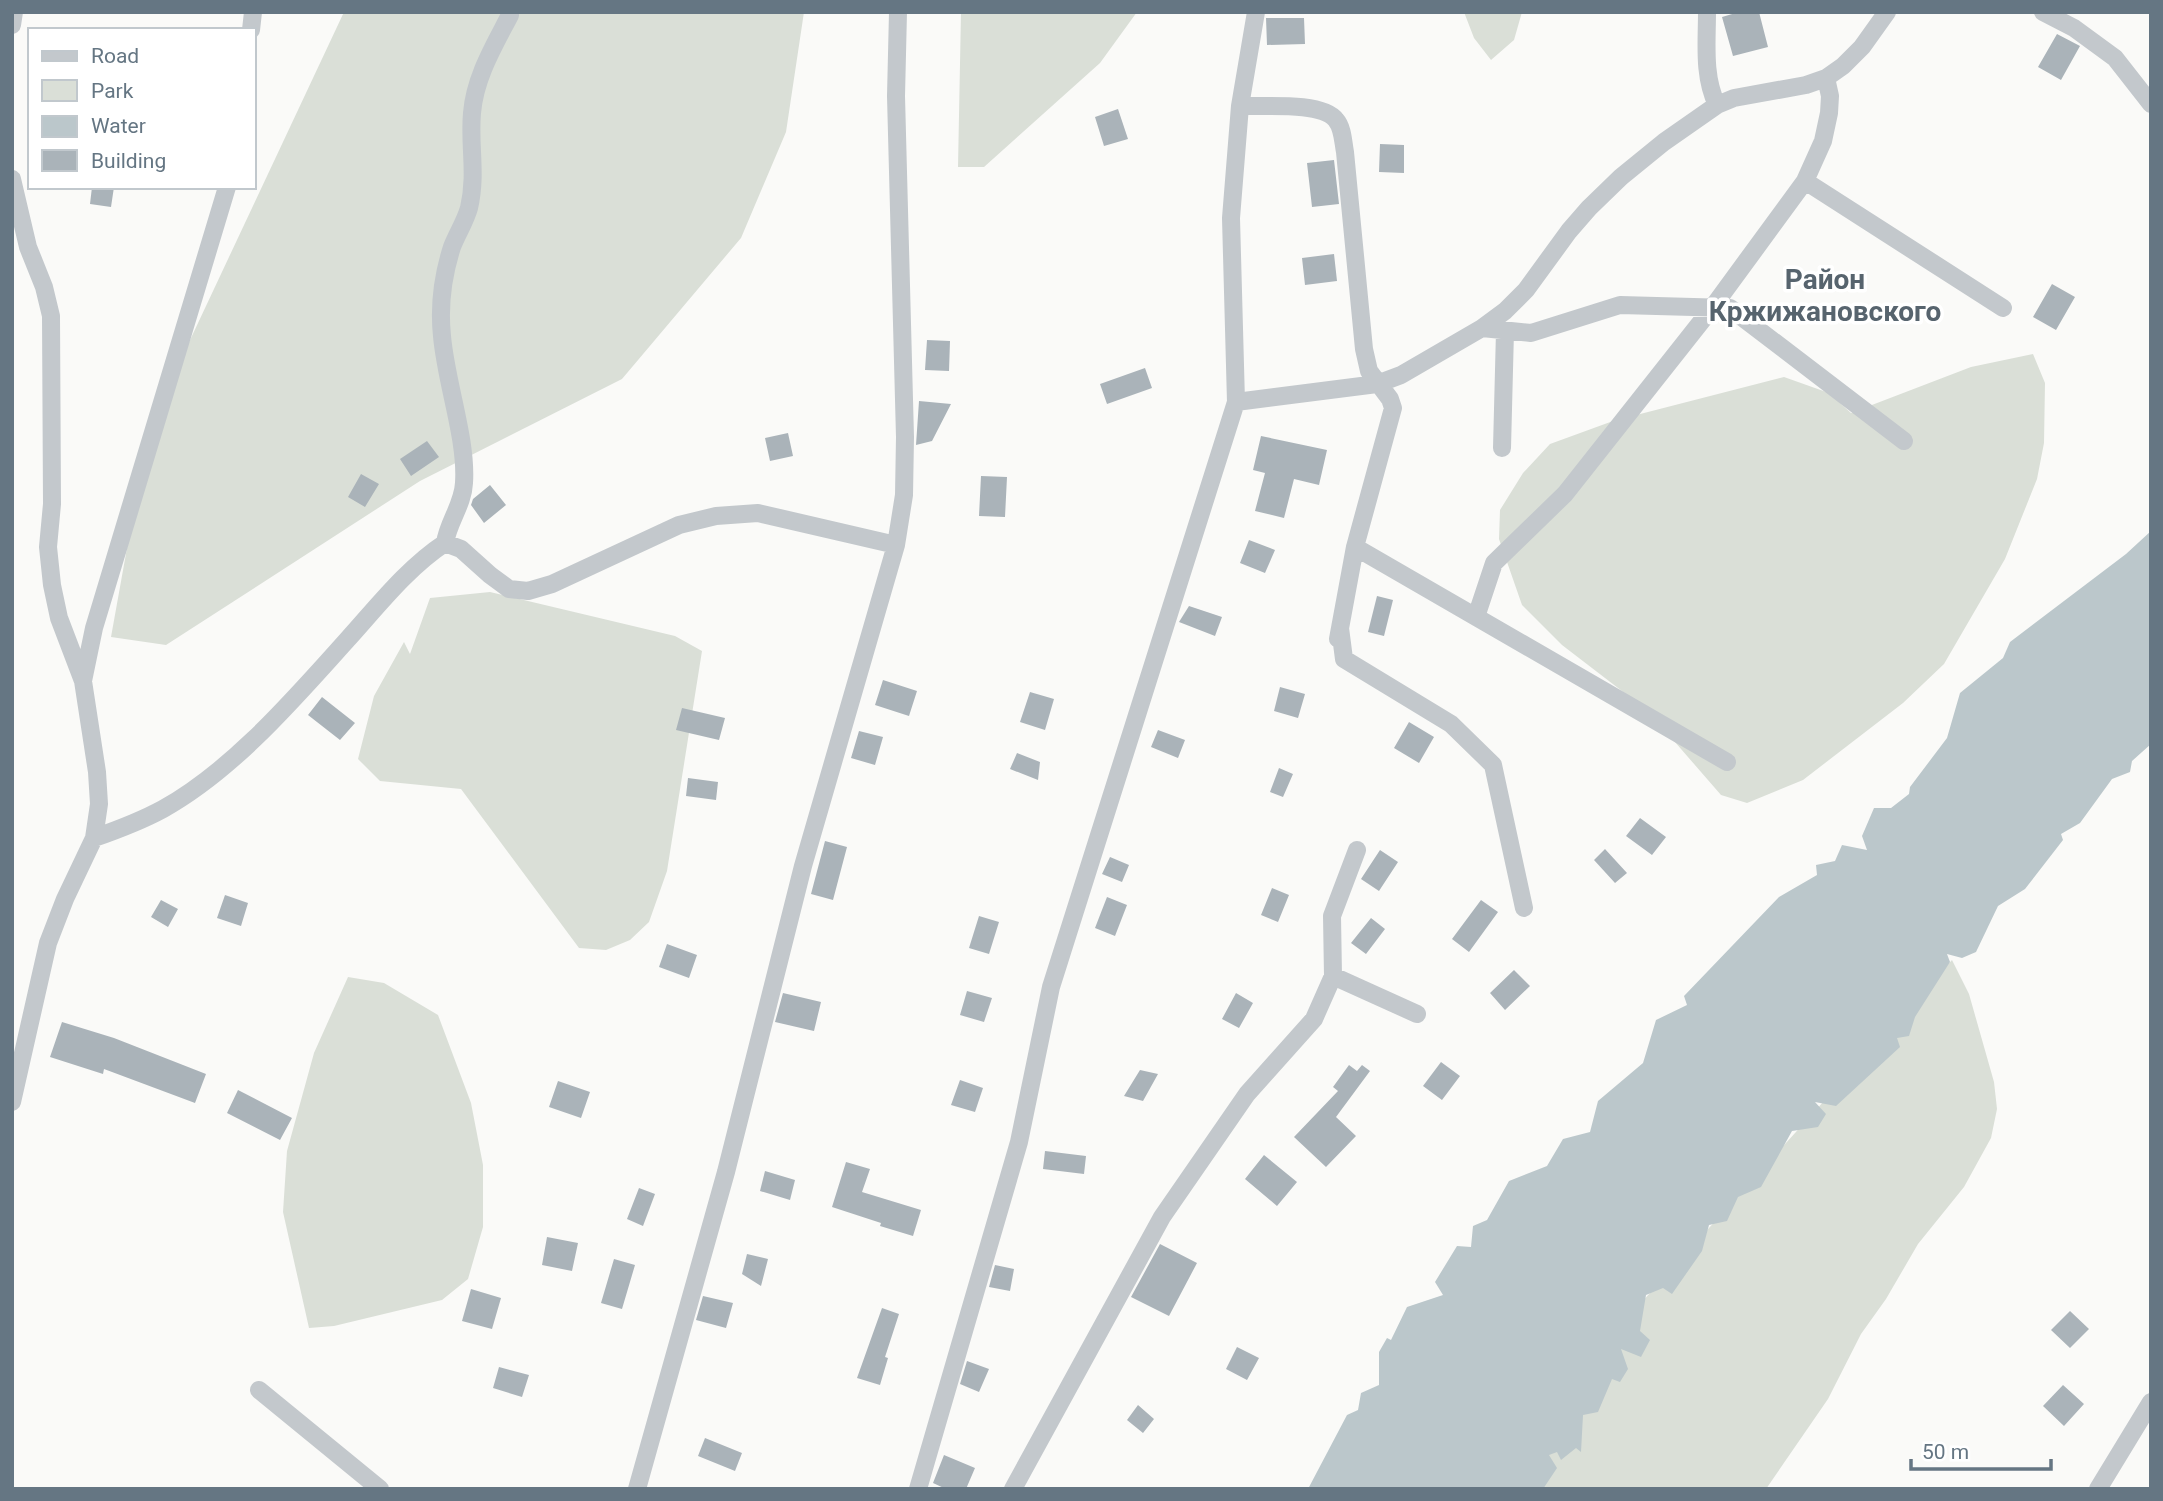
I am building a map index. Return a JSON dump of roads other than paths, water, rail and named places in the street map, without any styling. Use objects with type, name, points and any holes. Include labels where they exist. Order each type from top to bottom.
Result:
[{"type":"street","points":[[12,25],[15,12]]},
{"type":"street","points":[[637,1489],[726,1172],[803,866],[896,545],[904,495],[905,437],[896,96],[898,12]]},
{"type":"street","points":[[918,1489],[1019,1142],[1051,987],[1236,402],[1231,218],[1240,106],[1256,12]]},
{"type":"street","points":[[1707,12],[1707,70],[1710,91],[1717,105]]},
{"type":"street","points":[[1236,402],[1377,384],[1401,375],[1482,328],[1505,311],[1526,290],[1569,231],[1621,177],[1682,128],[1717,105],[1734,99],[1806,85],[1826,78],[1862,47],[1887,12]]},
{"type":"street","points":[[2043,12],[2074,28],[2115,58],[2151,104]]},
{"type":"street","points":[[94,838],[163,809],[195,788],[265,729],[369,615],[429,554],[445,543],[447,530],[462,499],[464,481],[462,448],[442,334],[443,282],[452,247],[468,210],[474,171],[471,114],[477,83],[510,15]]},
{"type":"street","points":[[1476,617],[1494,563],[1565,494],[1712,308],[1805,181],[1823,141],[1829,113],[1830,96],[1826,78]]},
{"type":"street","points":[[1240,106],[1311,108],[1325,111],[1336,120],[1345,152],[1364,349],[1369,371],[1390,399],[1393,408],[1355,547],[1339,634],[1344,659],[1451,724],[1493,765],[1524,908]]},
{"type":"street","points":[[12,179],[28,247],[44,287],[51,316],[52,505],[48,547],[59,618],[83,681],[97,772],[99,804],[94,838],[48,943],[12,1102]]},
{"type":"street","points":[[1805,181],[2003,308]]},
{"type":"street","points":[[83,681],[94,628],[226,189]]},
{"type":"street","points":[[1482,328],[1531,333],[1620,305],[1730,308],[1904,441]]},
{"type":"street","points":[[1502,448],[1505,331]]},
{"type":"street","points":[[445,543],[461,549],[509,589],[528,591],[552,584],[678,525],[716,516],[758,513],[896,545]]},
{"type":"street","points":[[1355,547],[1727,762]]},
{"type":"street","points":[[1013,1489],[1162,1217],[1247,1094],[1314,1018],[1333,976],[1332,916],[1357,850]]},
{"type":"street","points":[[1333,976],[1417,1014]]},
{"type":"street","points":[[259,1390],[380,1489]]},
{"type":"street","points":[[2098,1489],[2151,1402]]},
{"type":"water","points":[[2151,531],[2151,744],[2132,761],[2130,772],[2112,779],[2080,823],[2061,834],[2063,840],[2025,889],[1998,906],[1976,952],[1962,958],[1947,954],[1950,962],[1915,1017],[1909,1036],[1897,1038],[1900,1047],[1836,1106],[1815,1102],[1826,1114],[1818,1127],[1792,1131],[1761,1187],[1738,1197],[1727,1221],[1709,1225],[1702,1251],[1672,1294],[1663,1288],[1646,1295],[1640,1331],[1650,1340],[1641,1357],[1621,1349],[1628,1369],[1620,1382],[1612,1379],[1598,1412],[1583,1415],[1581,1452],[1576,1448],[1561,1460],[1557,1452],[1549,1455],[1557,1468],[1543,1489],[1308,1489],[1347,1415],[1358,1410],[1361,1393],[1379,1385],[1379,1352],[1387,1338],[1391,1340],[1407,1307],[1443,1295],[1435,1282],[1457,1246],[1471,1247],[1473,1226],[1487,1220],[1509,1181],[1547,1166],[1563,1139],[1590,1132],[1598,1101],[1643,1063],[1656,1020],[1687,1005],[1684,996],[1779,897],[1817,875],[1816,865],[1835,861],[1842,845],[1867,850],[1862,836],[1874,808],[1891,808],[1909,794],[1910,787],[1947,738],[1960,693],[2003,658],[2010,642],[2126,554]]},
{"type":"district","name":"Район Кржижановского","points":[[1825,295]]}]
